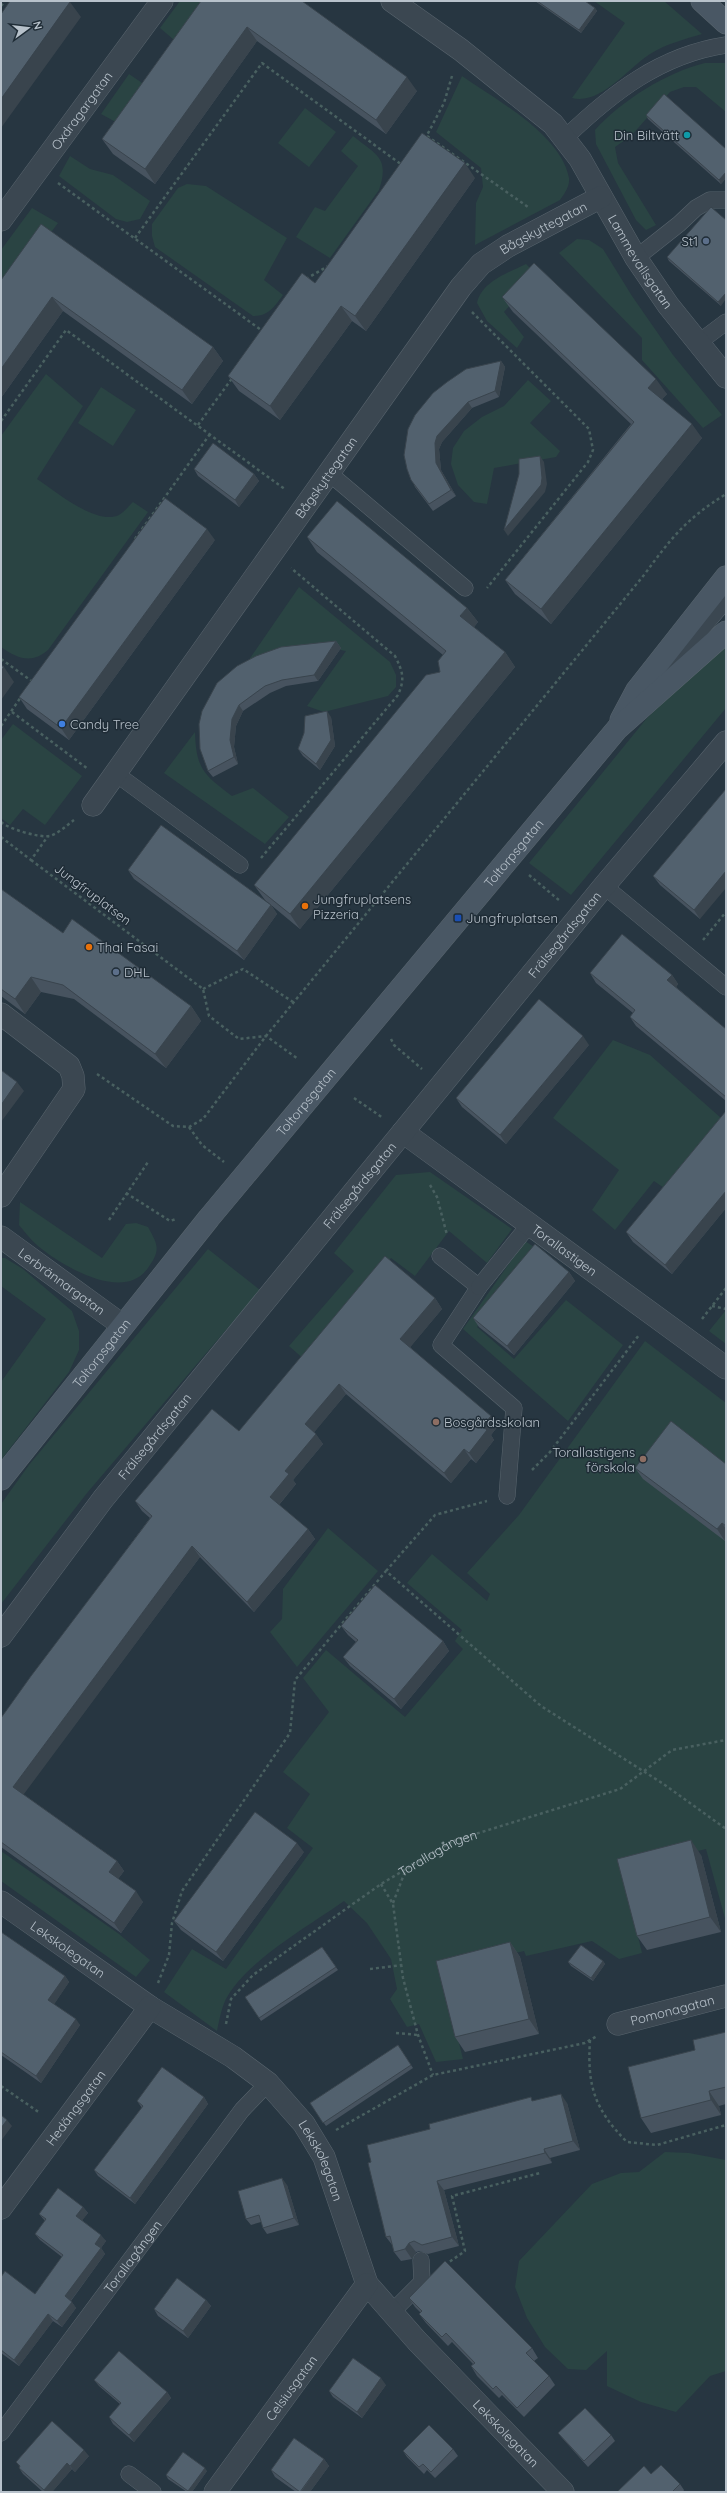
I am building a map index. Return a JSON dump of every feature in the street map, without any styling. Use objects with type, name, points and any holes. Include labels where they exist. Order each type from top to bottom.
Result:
[{"type":"street","name":"Oxdragargatan","points":[[1,220],[162,1]]},
{"type":"street","name":"Lammevallsgatan","points":[[392,1],[461,50],[531,106],[565,138],[580,159],[636,258],[668,305],[726,377]]},
{"type":"street","points":[[702,1],[726,23]]},
{"type":"street","name":"Bågskyttegatan","points":[[93,805],[455,295],[481,264],[508,246],[601,197]]},
{"type":"street","name":"Toltorpsgatan","points":[[617,729],[637,690],[726,577]]},
{"type":"street","name":"Toltorpsgatan","points":[[1,1479],[122,1325],[617,729],[726,632]]},
{"type":"street","name":"Frälsegårdsgatan","points":[[1,1636],[103,1499],[579,916],[726,742]]},
{"type":"street","points":[[1,1014],[69,1066],[73,1076],[74,1089],[1,1196]]},
{"type":"street","name":"Torallastigen","points":[[403,1132],[528,1225],[726,1368]]},
{"type":"street","name":"Lerbrännargatan","points":[[1,1237],[122,1325]]},
{"type":"street","name":"Lekskolegatan","points":[[1,1902],[150,2007],[233,2056],[268,2082],[304,2124],[324,2157],[367,2284],[417,2341],[563,2492]]},
{"type":"street","name":"Pomonagatan","points":[[618,2024],[726,1996]]},
{"type":"street","name":"Hedängsgatan","points":[[1,2208],[150,2007]]},
{"type":"street","name":"Celsiusgatan","points":[[215,2492],[367,2284]]},
{"type":"lane","points":[[565,138],[600,104],[631,82],[666,63],[689,54],[726,45]]},
{"type":"lane","points":[[636,258],[679,224],[696,208],[710,200],[726,200]]},
{"type":"lane","points":[[698,343],[726,322]]},
{"type":"lane","points":[[329,473],[465,588]]},
{"type":"lane","points":[[617,729],[726,600]]},
{"type":"lane","points":[[112,779],[240,865]]},
{"type":"lane","points":[[604,886],[726,987]]},
{"type":"lane","points":[[507,1496],[514,1408],[441,1345],[479,1287],[528,1225]]},
{"type":"lane","points":[[440,1256],[479,1287]]},
{"type":"lane","name":"Torallagången","points":[[1,2433],[242,2110],[268,2082]]},
{"type":"lane","points":[[392,2312],[422,2282],[421,2260]]},
{"type":"lane","points":[[129,2474],[153,2492]]},
{"type":"path","points":[[1,6],[5,1]]},
{"type":"path","points":[[422,142],[427,136],[444,102],[461,50]]},
{"type":"path","points":[[135,238],[262,63],[404,167],[409,161]]},
{"type":"path","points":[[427,136],[551,223]]},
{"type":"path","points":[[38,169],[265,333]]},
{"type":"path","points":[[301,281],[334,263]]},
{"type":"path","points":[[455,295],[589,429],[593,450],[588,462],[488,587],[481,592],[472,593],[465,588]]},
{"type":"path","points":[[260,339],[269,326]]},
{"type":"path","points":[[1,421],[66,330],[307,504]]},
{"type":"path","points":[[198,425],[234,376]]},
{"type":"path","points":[[133,542],[210,434]]},
{"type":"path","points":[[73,1076],[98,1074],[173,1126],[189,1127],[203,1119],[266,1036],[644,575],[677,531],[698,512],[726,494]]},
{"type":"path","points":[[240,865],[246,866],[254,864],[264,856],[398,695],[403,682],[403,672],[395,656],[272,552]]},
{"type":"path","points":[[1,659],[32,682]]},
{"type":"path","points":[[28,688],[37,675]]},
{"type":"path","points":[[1,726],[24,694]]},
{"type":"path","points":[[12,712],[112,779]]},
{"type":"path","points":[[1,822],[23,832],[48,836],[59,832],[93,805]]},
{"type":"path","points":[[31,860],[48,836]]},
{"type":"path","name":"Jungfruplatsen","points":[[1,837],[203,989]]},
{"type":"path","points":[[528,874],[579,916]]},
{"type":"path","points":[[689,956],[726,912]]},
{"type":"path","points":[[294,1002],[243,969],[203,989],[208,1016],[239,1039],[266,1036],[298,1059]]},
{"type":"path","points":[[394,1045],[409,1058]]},
{"type":"path","points":[[354,1098],[403,1132]]},
{"type":"path","points":[[189,1127],[202,1145],[217,1159]]},
{"type":"path","points":[[108,1220],[148,1162]]},
{"type":"path","points":[[429,1183],[437,1197],[447,1238],[440,1256]]},
{"type":"path","points":[[126,1193],[170,1221],[183,1217]]},
{"type":"path","points":[[687,1339],[726,1288]]},
{"type":"path","points":[[712,1306],[726,1309]]},
{"type":"path","points":[[150,2007],[169,1955],[172,1924],[182,1890],[290,1733],[295,1680],[386,1571],[541,1706],[645,1772],[726,1829]]},
{"type":"path","name":"Torallagången","points":[[233,2056],[225,2029],[232,1999],[240,1989],[253,1975],[381,1884],[453,1841],[620,1788],[645,1772],[672,1750],[726,1740]]},
{"type":"path","points":[[393,1904],[407,1868]]},
{"type":"path","points":[[381,1884],[393,1904],[403,1978],[418,2035],[433,2075]]},
{"type":"path","points":[[370,1969],[402,1965]]},
{"type":"path","points":[[315,2142],[433,2075],[590,2040],[618,2024]]},
{"type":"path","points":[[396,2033],[418,2035]]},
{"type":"path","points":[[590,2040],[588,2070],[602,2115],[627,2142],[657,2146],[726,2125]]},
{"type":"path","points":[[1,2086],[60,2128]]},
{"type":"path","points":[[422,2282],[465,2251],[452,2196],[540,2173]]},
{"type":"green space","points":[[180,1],[213,1],[180,45],[160,28]]},
{"type":"green space","points":[[594,1],[664,1],[702,34],[656,50],[641,60],[613,84],[593,96],[583,99],[572,98],[625,23]]},
{"type":"green space","points":[[705,63],[726,63],[726,112],[696,87],[684,87],[670,92],[631,136],[615,147],[618,163],[656,225],[646,230],[636,220],[596,144],[595,130],[631,98],[675,73]]},
{"type":"green space","points":[[129,74],[148,87],[123,126],[101,114]]},
{"type":"green space","points":[[462,76],[509,107],[541,133],[554,147],[564,162],[569,178],[568,187],[560,200],[475,245],[476,203],[483,187],[481,168],[436,132]]},
{"type":"green space","points":[[305,108],[336,132],[309,167],[278,143]]},
{"type":"green space","points":[[353,136],[379,158],[382,163],[383,170],[382,179],[379,190],[330,258],[296,237],[315,207],[325,211],[358,166],[341,151]]},
{"type":"green space","points":[[70,156],[90,169],[113,175],[150,201],[140,219],[127,222],[116,219],[59,176]]},
{"type":"green space","points":[[187,184],[206,186],[287,238],[264,280],[283,295],[274,307],[267,313],[259,316],[253,316],[155,247],[152,236],[152,224],[178,188]]},
{"type":"green space","points":[[32,208],[58,223],[1,300],[1,250]]},
{"type":"green space","points":[[577,239],[589,240],[603,249],[632,296],[673,355],[722,415],[703,428],[642,360],[642,338],[559,253]]},
{"type":"green space","points":[[526,264],[537,275],[504,312],[524,337],[517,348],[487,321],[477,303],[480,295],[490,283],[504,274]]},
{"type":"green space","points":[[46,374],[83,406],[37,479],[76,506],[99,516],[110,517],[119,515],[133,502],[148,512],[48,650],[36,657],[25,658],[19,657],[1,647],[1,436]]},
{"type":"green space","points":[[528,380],[551,401],[530,423],[560,451],[556,457],[494,468],[487,504],[474,502],[458,485],[451,464],[453,448],[464,431],[482,417],[504,406]]},
{"type":"green space","points":[[101,387],[136,410],[113,446],[78,423]]},
{"type":"green space","points":[[299,587],[390,662],[396,675],[396,687],[388,696],[324,712],[307,706],[346,651],[314,645],[246,664]]},
{"type":"green space","points":[[726,643],[726,708],[571,895],[529,863],[647,718]]},
{"type":"green space","points":[[13,724],[82,776],[45,825],[23,809],[10,825],[1,818],[1,740]]},
{"type":"green space","points":[[195,732],[197,755],[203,770],[208,776],[232,796],[253,788],[289,817],[265,844],[164,773]]},
{"type":"green space","points":[[613,1040],[650,1055],[721,1118],[664,1188],[654,1181],[615,1230],[592,1210],[619,1170],[553,1118]]},
{"type":"green space","points":[[430,1172],[512,1229],[487,1263],[449,1231],[415,1276],[391,1258],[306,1361],[289,1346],[354,1271],[334,1253],[396,1175]]},
{"type":"green space","points":[[20,1202],[102,1258],[126,1224],[136,1223],[148,1227],[156,1243],[157,1248],[155,1257],[148,1268],[137,1278],[124,1282],[109,1282],[93,1278],[62,1263],[33,1241],[19,1225]]},
{"type":"green space","points":[[525,1241],[540,1251],[477,1327],[514,1359],[566,1300],[623,1345],[568,1421],[463,1329]]},
{"type":"green space","points":[[208,1249],[260,1290],[87,1493],[1,1604],[1,1504],[29,1465]]},
{"type":"green space","points":[[1,1258],[5,1258],[23,1269],[72,1311],[79,1331],[79,1350],[69,1372],[1,1460],[1,1382],[46,1319],[1,1286]]},
{"type":"green space","points":[[726,1310],[726,1344],[709,1331]]},
{"type":"green space","points":[[645,1341],[726,1403],[726,1922],[706,1849],[622,1870],[642,1953],[619,1959],[592,1941],[526,1956],[524,1951],[441,1971],[463,2059],[436,2062],[419,2024],[407,2027],[390,1999],[397,1989],[391,1959],[367,1923],[344,1901],[278,1946],[247,1972],[234,1987],[225,2001],[217,2031],[164,1992],[192,1949],[226,1969],[313,1848],[287,1828],[310,1794],[283,1772],[329,1712],[303,1678],[326,1650],[405,1717],[463,1649],[455,1641],[462,1630],[407,1583],[432,1554],[487,1601],[490,1594],[467,1573],[519,1515]]},
{"type":"green space","points":[[328,1528],[378,1571],[297,1667],[270,1632],[282,1619],[283,1589]]},
{"type":"green space","points":[[1,1851],[119,1934],[150,1960],[136,1977],[1,1881]]},
{"type":"green space","points":[[665,2152],[689,2153],[726,2160],[726,2371],[710,2376],[676,2412],[641,2402],[607,2386],[607,2351],[586,2370],[568,2369],[545,2347],[527,2318],[515,2287],[519,2261],[592,2184],[621,2173],[639,2172]]},
{"type":"building","points":[[10,1],[70,2],[1,99],[1,14]]},
{"type":"building","points":[[201,1],[302,1],[407,77],[376,120],[247,27],[145,169],[102,139]]},
{"type":"building","points":[[537,1],[585,1],[595,8],[579,30]]},
{"type":"building","name":"Din Biltvätt","points":[[664,94],[726,149],[726,172],[719,180],[646,115]]},
{"type":"building","points":[[422,133],[465,163],[355,316],[341,306],[270,406],[228,376],[302,273],[315,283]]},
{"type":"building","name":"St1","points":[[711,207],[726,220],[726,293],[718,302],[667,257]]},
{"type":"building","points":[[41,224],[213,347],[182,390],[52,297],[1,369],[1,280]]},
{"type":"building","points":[[534,263],[656,379],[648,388],[692,424],[541,609],[505,580],[634,422],[502,297]]},
{"type":"building","points":[[501,361],[495,391],[468,402],[437,436],[435,443],[436,463],[451,490],[429,504],[411,480],[404,455],[408,429],[415,415],[433,393],[466,369]]},
{"type":"building","points":[[213,443],[254,474],[235,500],[194,469]]},
{"type":"building","points":[[540,456],[542,478],[541,485],[504,530],[519,474],[519,459]]},
{"type":"building","points":[[165,498],[207,529],[61,728],[19,697]]},
{"type":"building","points":[[337,501],[467,608],[460,616],[505,652],[290,914],[254,885],[426,675],[440,672],[438,661],[446,651],[307,537]]},
{"type":"building","points":[[336,641],[314,675],[282,680],[265,686],[239,705],[232,719],[230,740],[234,757],[208,771],[200,749],[199,724],[202,711],[217,683],[237,666],[256,656],[281,647]]},
{"type":"building","points":[[327,711],[331,740],[316,764],[298,749],[304,733],[305,716]]},
{"type":"building","points":[[726,789],[726,871],[694,910],[653,876]]},
{"type":"building","points":[[161,825],[271,905],[237,951],[128,870]]},
{"type":"building","points":[[1,889],[63,933],[72,919],[191,1006],[155,1054],[63,985],[31,977],[15,999],[1,989]]},
{"type":"building","points":[[622,934],[672,975],[667,980],[726,1029],[726,1097],[630,1017],[635,1010],[590,973]]},
{"type":"building","points":[[539,999],[583,1036],[500,1135],[456,1098]]},
{"type":"building","points":[[1,1070],[17,1082],[1,1105]]},
{"type":"building","points":[[726,1111],[726,1191],[665,1265],[626,1232]]},
{"type":"building","points":[[535,1244],[569,1272],[507,1346],[473,1318]]},
{"type":"building","points":[[385,1256],[435,1298],[400,1339],[491,1416],[482,1426],[487,1430],[469,1453],[464,1449],[444,1473],[339,1384],[305,1424],[316,1434],[285,1471],[289,1474],[270,1497],[308,1529],[247,1602],[192,1546],[13,1787],[117,1861],[109,1872],[136,1891],[114,1923],[1,1842],[1,1718],[152,1516],[135,1501],[212,1409],[239,1431]]},
{"type":"building","points":[[671,1421],[726,1464],[726,1526],[722,1523],[717,1529],[635,1468]]},
{"type":"building","points":[[375,1585],[443,1641],[394,1699],[343,1657],[358,1640],[341,1626]]},
{"type":"building","points":[[255,1812],[297,1843],[216,1952],[174,1921]]},
{"type":"building","points":[[691,1840],[710,1917],[637,1936],[617,1859]]},
{"type":"building","points":[[1,1932],[65,1976],[48,2000],[76,2019],[36,2076],[1,2052]]},
{"type":"building","points":[[510,1942],[529,2019],[455,2037],[436,1961]]},
{"type":"building","points":[[581,1945],[603,1961],[591,1978],[568,1962]]},
{"type":"building","points":[[322,1947],[336,1967],[259,2018],[245,1997]]},
{"type":"building","points":[[726,2032],[726,2087],[709,2091],[711,2100],[641,2118],[628,2067],[695,2050],[693,2040]]},
{"type":"building","points":[[398,2045],[411,2065],[323,2123],[310,2103]]},
{"type":"building","points":[[162,2067],[204,2097],[130,2198],[94,2170],[143,2106],[137,2101]]},
{"type":"building","points":[[561,2094],[573,2141],[544,2149],[545,2153],[437,2181],[452,2237],[422,2245],[414,2241],[409,2243],[405,2249],[394,2252],[390,2236],[386,2237],[368,2163],[371,2162],[367,2145],[430,2129],[429,2124],[531,2097],[532,2101]]},
{"type":"building","points":[[1,2115],[7,2120],[1,2128]]},
{"type":"building","points":[[282,2178],[294,2218],[263,2228],[259,2215],[246,2219],[238,2191]]},
{"type":"building","points":[[58,2188],[83,2207],[76,2216],[101,2235],[95,2244],[101,2248],[65,2296],[72,2302],[57,2321],[48,2314],[14,2360],[1,2350],[1,2277],[5,2271],[35,2294],[63,2255],[35,2234],[46,2219],[39,2214]]},
{"type":"building","points":[[445,2261],[532,2348],[526,2353],[549,2376],[517,2408],[496,2386],[493,2389],[471,2366],[475,2363],[446,2333],[442,2337],[419,2314],[422,2311],[409,2298]]},
{"type":"building","points":[[177,2278],[206,2300],[183,2331],[154,2309]]},
{"type":"building","points":[[119,2351],[167,2392],[129,2435],[109,2417],[121,2403],[94,2380]]},
{"type":"building","points":[[353,2358],[381,2378],[357,2412],[329,2391]]},
{"type":"building","points":[[585,2408],[611,2435],[584,2461],[558,2433]]},
{"type":"building","points":[[52,2421],[84,2450],[70,2466],[67,2463],[44,2490],[19,2468],[20,2466],[16,2462]]},
{"type":"building","points":[[429,2425],[453,2449],[431,2472],[423,2464],[419,2467],[403,2451]]},
{"type":"building","points":[[294,2438],[324,2459],[300,2492],[271,2470]]},
{"type":"building","points":[[183,2452],[205,2468],[188,2491],[166,2475]]},
{"type":"building","points":[[661,2465],[680,2484],[672,2492],[617,2492],[644,2466],[651,2474]]},
{"type":"place","name":"Din Biltvätt","points":[[687,135]]},
{"type":"place","name":"St1","points":[[706,241]]},
{"type":"place","name":"Candy Tree","points":[[62,724]]},
{"type":"place","name":"Jungfruplatsens Pizzeria","points":[[305,906]]},
{"type":"place","name":"Jungfruplatsen","points":[[458,918]]},
{"type":"place","name":"Thai Fasai","points":[[89,947]]},
{"type":"place","name":"DHL","points":[[116,972]]},
{"type":"place","name":"Bosgårdsskolan","points":[[436,1422]]},
{"type":"place","name":"Torallastigens förskola","points":[[643,1459]]}]
